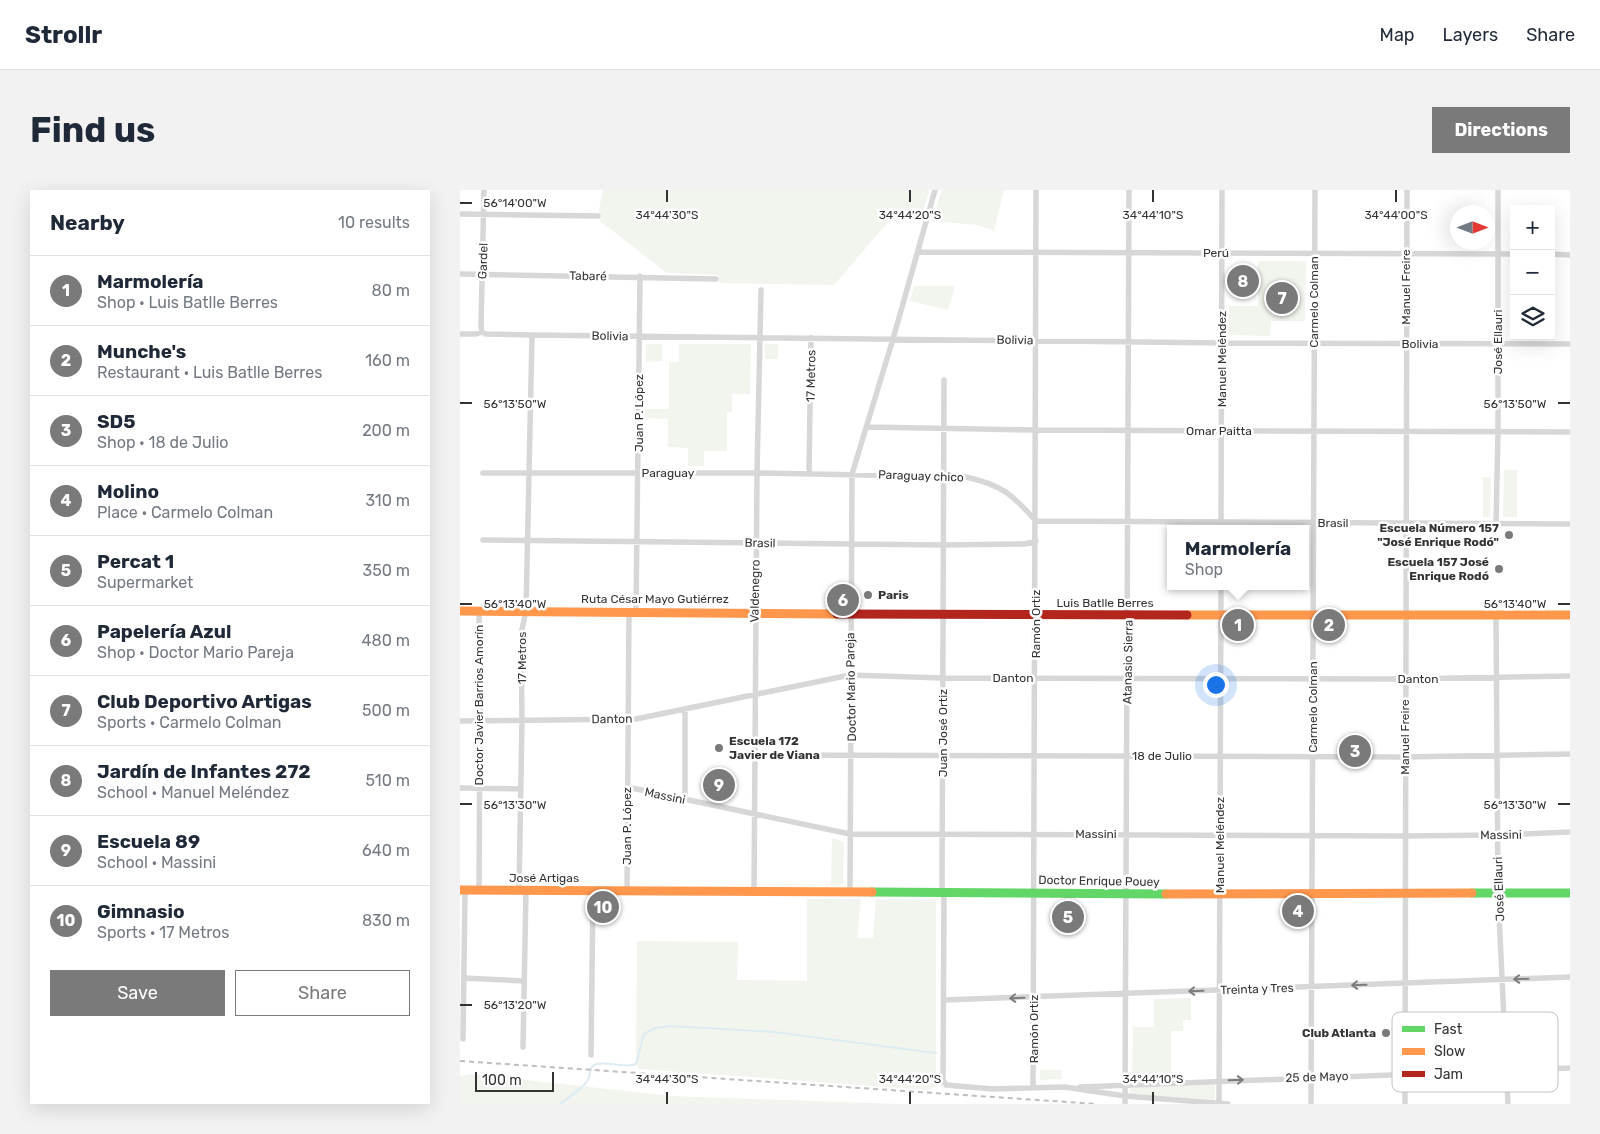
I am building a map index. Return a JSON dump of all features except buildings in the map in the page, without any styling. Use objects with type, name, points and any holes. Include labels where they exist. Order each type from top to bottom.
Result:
[{"type":"street","name":"Gardel","points":[[482,332],[484,190]]},
{"type":"street","name":"Doctor Mario Pareja","points":[[850,892],[852,474],[935,190]]},
{"type":"street","name":"Ramón Ortiz","points":[[1034,1088],[1036,190]]},
{"type":"street","name":"Atanasio Sierra","points":[[1125,1104],[1129,190]]},
{"type":"street","name":"Manuel Meléndez","points":[[1221,525],[1222,190]]},
{"type":"street","name":"Carmelo Colman","points":[[1311,1104],[1315,190]]},
{"type":"street","name":"Manuel Freire","points":[[1404,1012],[1407,190]]},
{"type":"street","name":"José Ellauri","points":[[1496,523],[1498,190]]},
{"type":"street","points":[[460,214],[598,216]]},
{"type":"street","name":"Perú","points":[[918,252],[1510,254]]},
{"type":"street","points":[[1555,254],[1570,254]]},
{"type":"street","name":"Tabaré","points":[[460,274],[640,276],[716,279]]},
{"type":"street","name":"Juan P. López","points":[[627,892],[628,718],[638,541],[640,276]]},
{"type":"street","name":"Valdenegro","points":[[754,892],[754,695],[761,290]]},
{"type":"street","name":"Bolivia","points":[[460,334],[482,332],[486,334],[532,335],[1036,341],[1570,344]]},
{"type":"street","name":"17 Metros","points":[[523,1047],[521,634],[526,611],[532,335]]},
{"type":"street","name":"17 Metros","points":[[809,473],[811,338]]},
{"type":"street","name":"Juan José Ortiz","points":[[944,380],[943,1080],[946,1085],[993,1089],[1034,1088]]},
{"type":"street","name":"Omar Paitta","points":[[867,426],[1036,430],[1570,432]]},
{"type":"street","name":"Paraguay","points":[[483,473],[852,474]]},
{"type":"street","name":"Paraguay chico","points":[[852,474],[966,477],[996,485],[1016,500],[1036,521]]},
{"type":"street","name":"Brasil","points":[[1036,521],[1221,525],[1314,523],[1570,524]]},
{"type":"street","name":"Brasil","points":[[483,540],[943,545],[1025,544],[1036,541]]},
{"type":"street","name":"Manuel Meléndez","points":[[1219,1103],[1221,590]]},
{"type":"street","name":"Ruta César Mayo Gutiérrez","points":[[460,610],[850,614]]},
{"type":"street","name":"Doctor Javier Barrios Amorín","points":[[479,611],[479,890]]},
{"type":"street","name":"Luis Batlle Berres","points":[[850,614],[1570,615]]},
{"type":"street","name":"José Ellauri","points":[[1496,615],[1498,893],[1504,1012]]},
{"type":"street","name":"Danton","points":[[460,721],[636,719],[850,676],[1405,679],[1570,676]]},
{"type":"street","points":[[685,710],[685,800]]},
{"type":"street","name":"18 de Julio","points":[[754,756],[1497,757],[1570,754]]},
{"type":"street","name":"Massini","points":[[627,787],[850,834],[1313,834],[1405,836],[1570,832]]},
{"type":"street","points":[[460,788],[521,789]]},
{"type":"street","points":[[462,890],[463,1039]]},
{"type":"street","name":"José Artigas","points":[[462,890],[627,892]]},
{"type":"street","points":[[591,1056],[593,891]]},
{"type":"street","name":"Doctor Enrique Pouey","points":[[627,892],[1312,895],[1570,893]]},
{"type":"street","name":"Treinta y Tres","points":[[944,1000],[1570,977]]},
{"type":"street","points":[[464,978],[524,981]]},
{"type":"street","name":"25 de Mayo","points":[[1065,1087],[1392,1075]]},
{"type":"street","points":[[1034,1088],[1065,1087],[1125,1096],[1228,1104]]},
{"type":"shaded area","points":[[603,190],[929,190],[921,221],[888,222],[834,285],[719,283],[719,275],[667,273],[600,221],[599,209]]},
{"type":"shaded area","points":[[942,190],[1004,190],[994,231],[978,225],[932,221]]},
{"type":"shaded area","points":[[1258,261],[1306,261],[1305,321],[1271,321],[1270,336],[1228,335],[1229,306],[1258,306]]},
{"type":"shaded area","points":[[914,286],[955,286],[948,310],[910,301]]},
{"type":"shaded area","points":[[646,344],[662,344],[662,361],[646,362]]},
{"type":"shaded area","points":[[679,344],[751,344],[750,394],[732,394],[732,412],[727,412],[727,451],[704,451],[704,466],[688,466],[688,448],[668,447],[668,419],[645,418],[645,409],[669,409],[669,362],[679,362]]},
{"type":"shaded area","points":[[765,344],[778,344],[778,359],[765,359]]},
{"type":"shaded area","points":[[1504,470],[1517,470],[1517,517],[1503,517]]},
{"type":"shaded area","points":[[1483,477],[1491,477],[1490,517],[1483,517]]},
{"type":"shaded area","points":[[832,838],[844,843],[843,884],[831,885]]},
{"type":"shaded area","points":[[807,899],[861,899],[857,938],[873,938],[876,899],[936,900],[936,1086],[929,1090],[638,1069],[636,1053],[637,941],[738,942],[737,980],[807,981]]},
{"type":"shaded area","points":[[1191,998],[1191,1020],[1183,1020],[1183,1031],[1171,1031],[1171,1076],[1132,1077],[1133,1027],[1154,1027],[1154,999]]},
{"type":"shaded area","points":[[1040,1070],[1061,1070],[1062,1079],[1040,1080]]},
{"type":"shaded area","points":[[471,1074],[671,1096],[900,1104],[460,1104],[460,1076]]},
{"type":"shaded area","points":[[1214,1084],[1215,1098],[1213,1100],[1129,1094],[1130,1087]]},
{"type":"waterway","points":[[560,1104],[586,1083],[594,1065],[602,1063],[627,1066],[636,1064],[644,1034],[655,1028],[671,1026],[774,1032],[936,1053]]},
{"type":"railway","points":[[460,1061],[1097,1104]]},
{"type":"traffic: fast","points":[[872,892],[1166,894]]},
{"type":"traffic: fast","points":[[1472,893],[1570,893]]},
{"type":"traffic: slow","points":[[460,611],[837,614]]},
{"type":"traffic: slow","points":[[1187,615],[1570,615]]},
{"type":"traffic: slow","points":[[460,890],[872,892]]},
{"type":"traffic: slow","points":[[1166,894],[1472,893]]},
{"type":"traffic: jam","points":[[837,614],[1187,615]]},
{"type":"place","name":"Jardín de Infantes 272","points":[[1243,281]]},
{"type":"place","name":"Club Deportivo Artigas","points":[[1282,298]]},
{"type":"place","name":"Escuela Número 157 \"José Enrique Rodó\"","points":[[1509,535]]},
{"type":"place","name":"Escuela 157 José Enrique Rodó","points":[[1499,569]]},
{"type":"place","name":"Paris","points":[[868,595]]},
{"type":"place","name":"Papelería Azul","points":[[843,600]]},
{"type":"place","name":"Marmolería","points":[[1238,625]]},
{"type":"place","name":"Munche's","points":[[1329,625]]},
{"type":"place","name":"Escuela 172 Javier de Viana","points":[[719,748]]},
{"type":"place","name":"SD5","points":[[1355,751]]},
{"type":"place","name":"Escuela 89","points":[[719,785]]},
{"type":"place","name":"Gimnasio","points":[[603,907]]},
{"type":"place","name":"Molino","points":[[1298,911]]},
{"type":"place","name":"Percat 1","points":[[1068,917]]},
{"type":"place","name":"Club Atlanta","points":[[1386,1033]]}]
